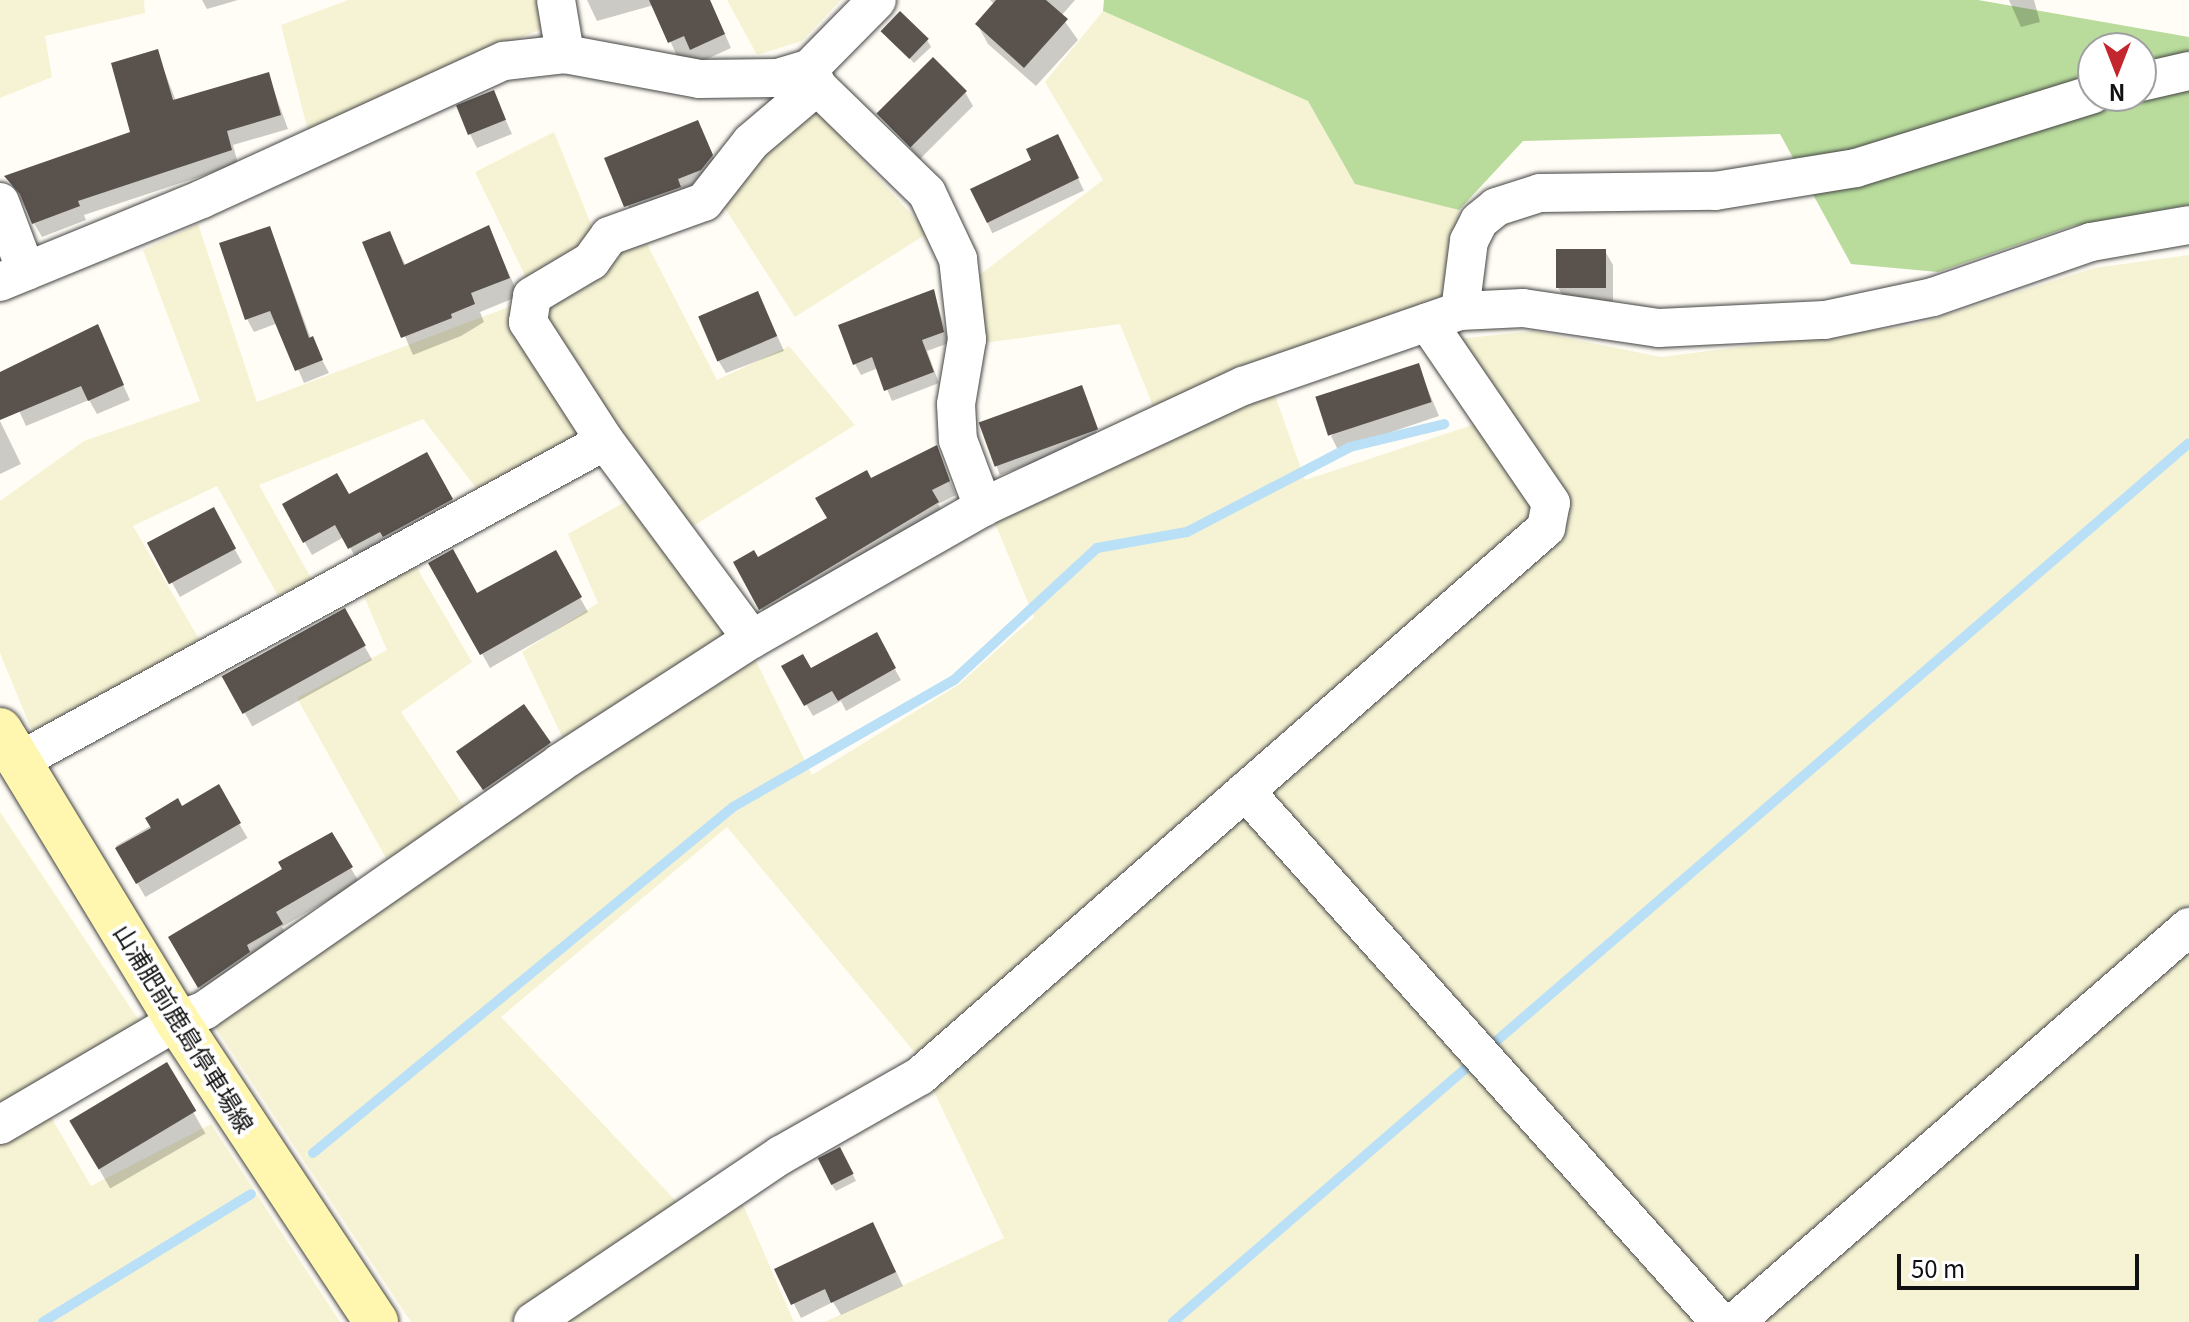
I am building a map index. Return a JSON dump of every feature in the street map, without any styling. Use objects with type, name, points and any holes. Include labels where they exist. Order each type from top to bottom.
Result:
[{"type":"main road","name":"山浦肥前鹿島停車場線","points":[[10,745],[177,1021],[376,1322]]},
{"type":"street","points":[[556,0],[565,54]]},
{"type":"street","points":[[752,639],[605,441],[528,322],[532,296],[591,261],[609,236],[704,202],[751,142],[813,77],[877,0]]},
{"type":"street","points":[[0,202],[13,277],[202,199],[504,61],[565,54],[700,79],[748,81],[813,77],[927,193],[958,259],[967,339],[956,404],[958,440],[983,507]]},
{"type":"street","points":[[2157,78],[2189,71]]},
{"type":"street","points":[[533,1322],[781,1155],[920,1076],[1546,528],[1551,503],[1444,317],[1469,241],[1479,221],[1496,207],[1540,193],[1715,191],[1856,168],[2077,99]]},
{"type":"street","points":[[0,1125],[177,1021],[205,1010],[560,763],[752,639],[983,507],[1243,386],[1444,317],[1523,308],[1659,328],[1825,320],[1933,297],[2091,242],[2189,225]]},
{"type":"street","points":[[10,745],[605,441]]},
{"type":"street","points":[[1245,791],[1720,1322]]},
{"type":"street","points":[[1735,1322],[2189,927]]},
{"type":"shaded area","points":[[0,0],[144,0],[145,13],[45,36],[52,77],[0,98]]},
{"type":"shaded area","points":[[348,0],[540,0],[541,29],[308,131],[281,25]]},
{"type":"shaded area","points":[[727,0],[841,0],[802,41],[757,55]]},
{"type":"shaded area","points":[[1103,11],[1308,101],[1356,184],[1459,210],[1444,296],[1277,355],[1271,384],[1305,480],[1503,415],[1458,339],[1533,331],[1661,357],[1914,325],[2094,268],[2189,255],[2189,1322],[825,1322],[1004,1238],[916,1054],[727,827],[501,1017],[678,1203],[729,1172],[794,1322],[411,1322],[209,1018],[402,887],[297,698],[387,650],[360,587],[411,558],[472,662],[401,712],[480,831],[576,766],[522,652],[598,603],[568,534],[632,498],[594,441],[480,493],[423,419],[259,485],[312,580],[278,596],[217,486],[133,526],[202,644],[32,731],[0,653],[0,501],[84,441],[200,401],[143,250],[198,224],[257,402],[511,306],[532,290],[475,172],[554,132],[603,254],[647,244],[717,380],[789,346],[855,425],[666,543],[757,663],[812,775],[958,685],[1034,617],[994,521],[1165,436],[1120,324],[985,343],[977,277],[1103,180],[1045,82]]},
{"type":"shaded area","points":[[812,104],[928,233],[795,317],[719,199]]},
{"type":"shaded area","points":[[0,812],[144,1028],[36,1091],[91,1186],[211,1124],[340,1322],[0,1322]]},
{"type":"green space","points":[[1104,0],[1978,0],[2189,37],[2189,205],[2072,226],[1938,272],[1851,264],[1780,134],[1523,141],[1459,210],[1355,184],[1308,101],[1103,11]]},
{"type":"building","points":[[649,0],[710,0],[725,34],[690,50],[684,36],[668,43]]},
{"type":"building","points":[[996,0],[1046,0],[1068,19],[1024,68],[975,24]]},
{"type":"building","points":[[900,11],[929,39],[909,59],[881,31]]},
{"type":"building","points":[[158,49],[173,100],[269,72],[281,115],[227,131],[232,150],[78,201],[80,206],[32,224],[20,194],[4,176],[130,132],[111,63]]},
{"type":"building","points":[[933,57],[967,91],[910,148],[876,114]]},
{"type":"building","points":[[494,90],[506,120],[468,135],[456,105]]},
{"type":"building","points":[[698,120],[713,155],[701,170],[678,179],[681,187],[624,207],[604,158]]},
{"type":"building","points":[[1058,134],[1079,178],[987,223],[970,189],[1031,160],[1026,149]]},
{"type":"building","points":[[489,225],[510,278],[471,293],[475,304],[451,314],[452,318],[401,338],[362,242],[390,231],[404,265]]},
{"type":"building","points":[[270,226],[309,338],[313,336],[323,360],[295,371],[270,311],[245,320],[219,243]]},
{"type":"building","points":[[1556,249],[1606,249],[1606,288],[1556,288]]},
{"type":"building","points":[[934,289],[944,332],[922,340],[934,372],[884,391],[872,357],[853,365],[838,325]]},
{"type":"building","points":[[758,291],[777,336],[717,362],[698,316]]},
{"type":"building","points":[[98,324],[124,385],[88,401],[81,386],[0,420],[0,372]]},
{"type":"building","points":[[1419,363],[1432,402],[1328,436],[1315,397]]},
{"type":"building","points":[[1082,385],[1098,429],[995,467],[979,423]]},
{"type":"building","points":[[937,445],[950,481],[932,490],[939,502],[759,610],[733,562],[754,550],[758,557],[827,518],[815,498],[867,470],[871,478]]},
{"type":"building","points":[[427,452],[453,499],[383,537],[380,532],[348,549],[335,525],[303,543],[282,504],[337,473],[349,494]]},
{"type":"building","points":[[214,507],[236,548],[169,584],[147,543]]},
{"type":"building","points":[[453,549],[477,593],[556,550],[582,597],[480,655],[428,563]]},
{"type":"building","points":[[345,608],[366,646],[243,714],[222,676]]},
{"type":"building","points":[[877,632],[896,668],[838,701],[832,691],[804,706],[781,666],[803,654],[811,668]]},
{"type":"building","points":[[524,704],[551,743],[483,790],[456,752]]},
{"type":"building","points":[[219,784],[241,823],[136,884],[115,848],[151,828],[145,818],[178,798],[182,806]]},
{"type":"building","points":[[332,832],[353,867],[276,912],[283,924],[247,945],[250,952],[198,988],[168,937],[282,869],[278,862]]},
{"type":"building","points":[[167,1062],[196,1111],[99,1170],[69,1121]]},
{"type":"building","points":[[840,1147],[854,1174],[831,1185],[818,1158]]},
{"type":"building","points":[[873,1222],[896,1272],[831,1303],[825,1289],[791,1305],[774,1269]]},
{"type":"waterway","points":[[313,1153],[733,807],[954,680],[1097,548],[1187,532],[1350,447],[1444,424]]},
{"type":"waterway","points":[[1494,1043],[2189,443]]},
{"type":"waterway","points":[[1173,1322],[1472,1063]]},
{"type":"waterway","points":[[43,1322],[251,1194]]}]
